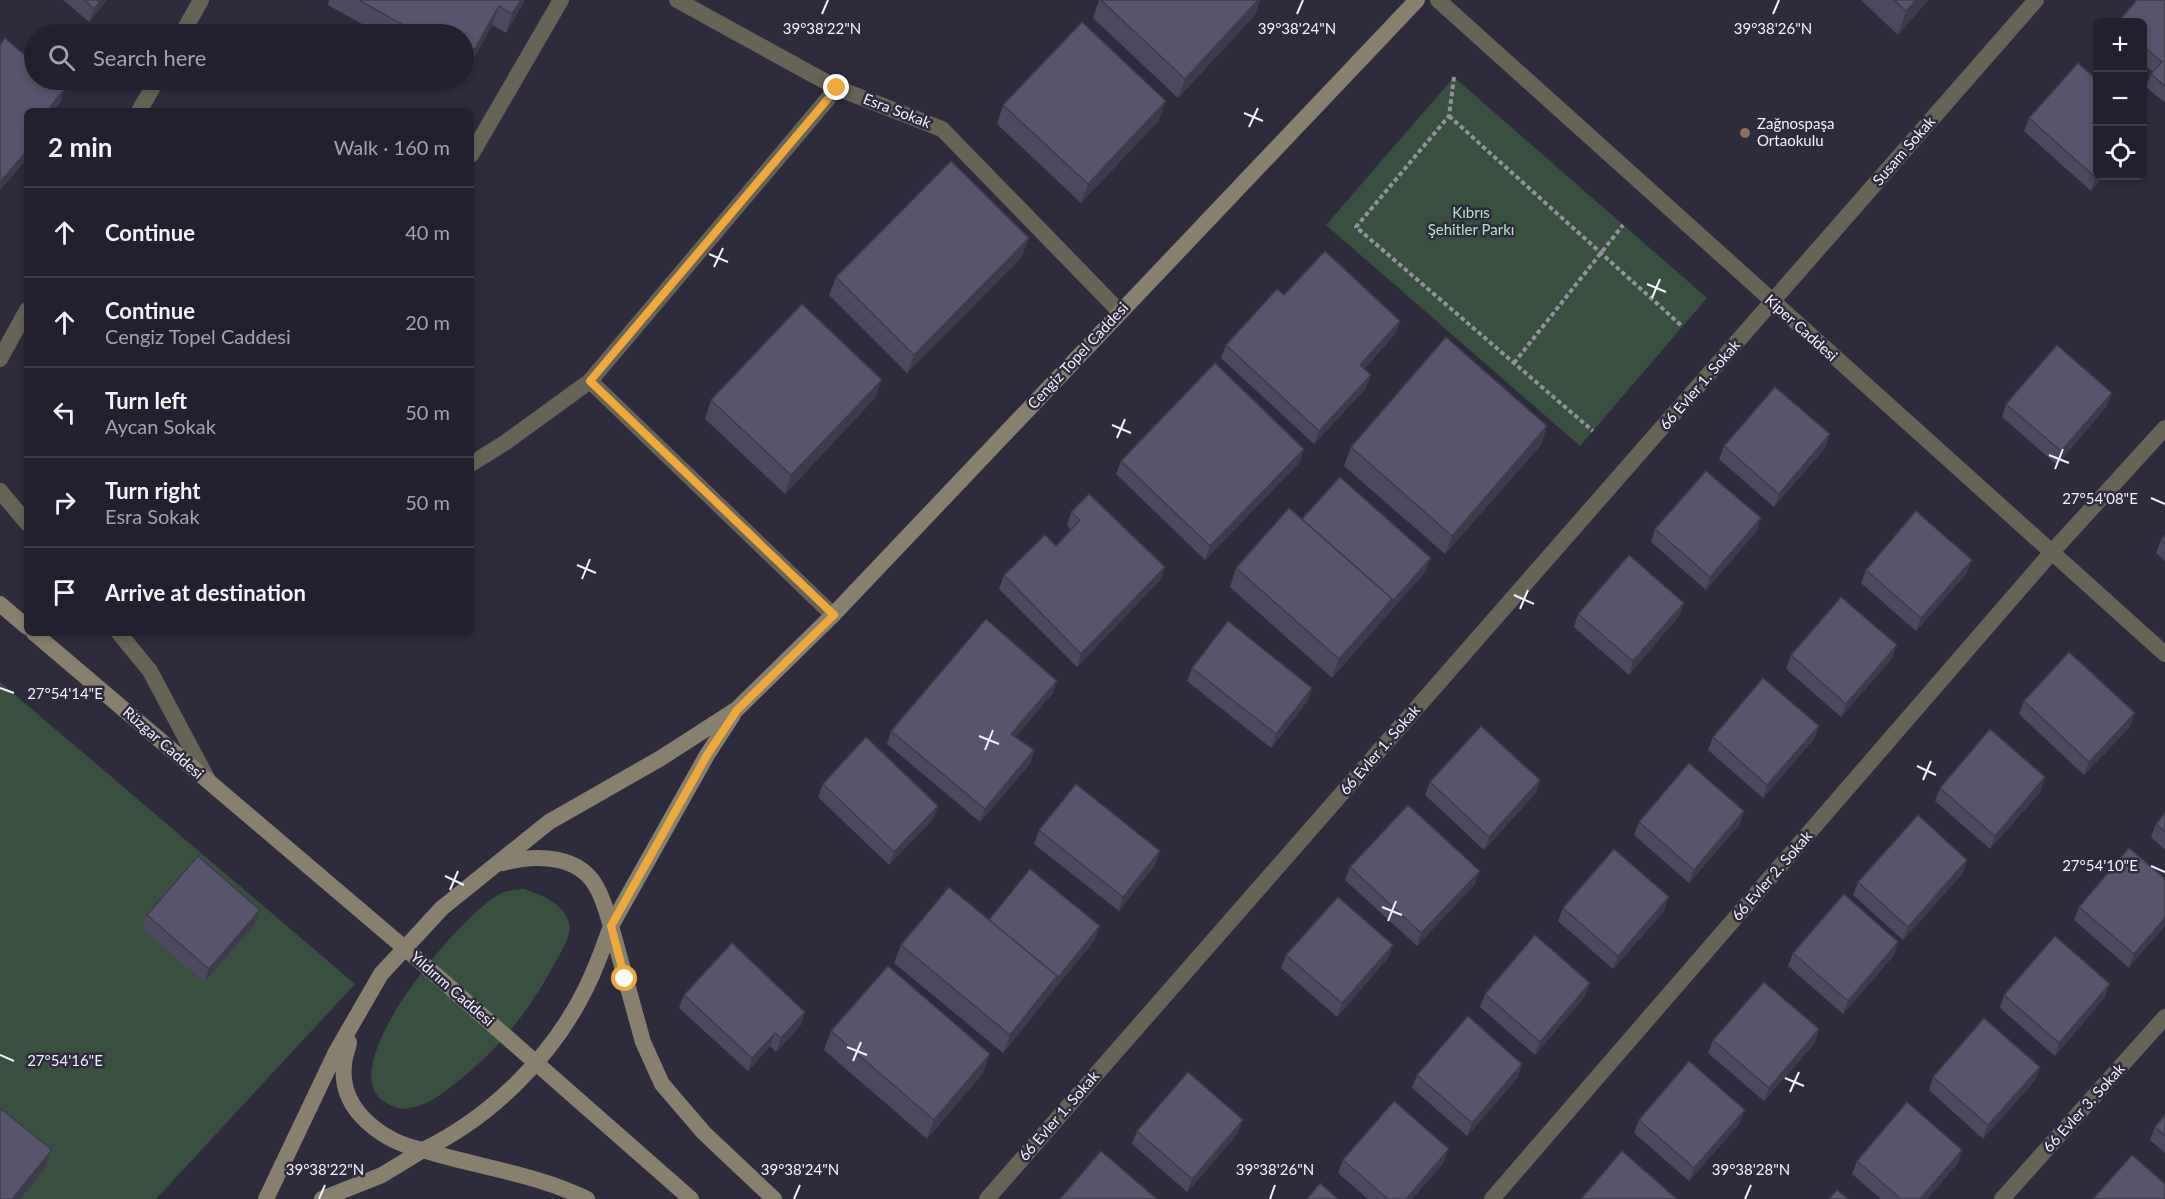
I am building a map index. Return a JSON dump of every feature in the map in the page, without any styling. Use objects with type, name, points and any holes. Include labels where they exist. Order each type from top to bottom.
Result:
[{"type":"main road","name":"Cengiz Topel Caddesi","points":[[737,710],[834,615],[1417,0]]},
{"type":"main road","points":[[0,604],[24,624]]},
{"type":"main road","name":"Rüzgar Caddesi","points":[[38,636],[209,783]]},
{"type":"main road","points":[[266,1199],[336,1052],[381,974],[442,908],[549,822],[662,758],[737,710]]},
{"type":"main road","points":[[322,1199],[382,1175],[475,1120],[553,1042],[585,991],[611,926],[707,755],[737,710]]},
{"type":"main road","name":"Yıldırım Caddesi","points":[[209,783],[428,968],[691,1199]]},
{"type":"main road","points":[[497,864],[525,857],[545,856],[568,863],[585,872],[598,888],[611,926],[643,1042],[662,1084],[704,1133],[774,1199]]},
{"type":"main road","points":[[355,1021],[343,1066],[348,1093],[360,1117],[379,1132],[407,1147],[566,1189],[587,1199]]},
{"type":"street","points":[[188,24],[201,0]]},
{"type":"street","points":[[474,150],[561,0]]},
{"type":"street","name":"Esra Sokak","points":[[677,0],[837,88],[942,129],[1120,312]]},
{"type":"street","name":"Kiper Caddesi","points":[[1438,0],[2165,654]]},
{"type":"street","name":"Susam Sokak","points":[[1772,302],[2036,0]]},
{"type":"street","points":[[474,462],[506,442],[590,381],[837,88]]},
{"type":"street","points":[[141,108],[151,90]]},
{"type":"street","name":"66 Evler 1. Sokak","points":[[987,1199],[1772,302]]},
{"type":"street","points":[[0,359],[24,315]]},
{"type":"street","points":[[590,381],[834,615]]},
{"type":"street","name":"66 Evler 2. Sokak","points":[[1492,1199],[2052,553],[2165,428]]},
{"type":"street","points":[[0,491],[24,519]]},
{"type":"street","points":[[121,636],[150,671],[209,783]]},
{"type":"street","name":"66 Evler 3. Sokak","points":[[2002,1199],[2165,1017]]},
{"type":"path","points":[[1454,77],[1449,116],[1356,227],[1593,431]]},
{"type":"path","points":[[1449,116],[1683,327]]},
{"type":"path","points":[[1514,363],[1623,225]]},
{"type":"green space","name":"Kıbrıs Şehitler Parkı","points":[[1454,77],[1707,298],[1580,446],[1326,225]]},
{"type":"green space","points":[[0,682],[355,984],[156,1199],[0,1199]]},
{"type":"green space","points":[[524,889],[545,897],[557,905],[566,916],[570,928],[564,947],[536,995],[513,1027],[487,1056],[441,1094],[430,1101],[410,1108],[394,1107],[388,1104],[372,1084],[374,1059],[386,1027],[431,961],[480,908],[501,893]]},
{"type":"building","points":[[84,0],[101,0],[94,9]]},
{"type":"building","points":[[359,0],[521,0],[512,14],[499,6],[474,50],[474,24],[401,24]]},
{"type":"building","points":[[1101,0],[1258,0],[1185,79]]},
{"type":"building","points":[[1894,0],[1916,0],[1906,11]]},
{"type":"building","points":[[2137,0],[2165,0],[2165,86],[2151,74],[2162,62],[2147,49],[2147,18],[2121,18]]},
{"type":"building","points":[[1082,22],[1166,101],[1088,184],[1003,105]]},
{"type":"building","points":[[5,38],[24,54],[24,90],[64,90],[51,108],[24,108],[24,154],[0,182],[0,45]]},
{"type":"building","points":[[2078,63],[2093,76],[2093,175],[2029,118]]},
{"type":"building","points":[[951,161],[1029,238],[914,355],[836,277]]},
{"type":"building","points":[[1325,251],[1400,321],[1360,365],[1371,375],[1319,431],[1226,345],[1277,289],[1284,295]]},
{"type":"building","points":[[802,304],[882,380],[791,475],[711,400]]},
{"type":"building","points":[[1446,337],[1547,426],[1452,536],[1351,447]]},
{"type":"building","points":[[2057,345],[2112,393],[2061,451],[2006,404]]},
{"type":"building","points":[[1215,363],[1304,449],[1210,546],[1121,461]]},
{"type":"building","points":[[1775,387],[1830,434],[1779,494],[1724,446]]},
{"type":"building","points":[[1706,471],[1761,518],[1710,577],[1655,529]]},
{"type":"building","points":[[1340,477],[1431,558],[1390,604],[1392,599],[1302,519]]},
{"type":"building","points":[[1089,494],[1165,567],[1081,654],[1004,575],[1045,535],[1056,546],[1080,520],[1071,512]]},
{"type":"building","points":[[1289,508],[1392,599],[1339,659],[1236,568]]},
{"type":"building","points":[[1916,511],[1972,560],[1921,618],[1866,570]]},
{"type":"building","points":[[1629,555],[1684,603],[1633,661],[1578,614]]},
{"type":"building","points":[[1841,597],[1897,645],[1846,704],[1791,655]]},
{"type":"building","points":[[986,619],[1057,681],[1011,734],[1034,750],[985,809],[891,731]]},
{"type":"building","points":[[1228,621],[1312,688],[1276,734],[1192,668]]},
{"type":"building","points":[[2069,652],[2135,713],[2089,762],[2024,701]]},
{"type":"building","points":[[1763,678],[1819,726],[1767,785],[1713,737]]},
{"type":"building","points":[[1481,726],[1540,780],[1489,837],[1430,782]]},
{"type":"building","points":[[1990,729],[2045,777],[1995,836],[1940,788]]},
{"type":"building","points":[[866,737],[938,806],[894,852],[823,784]]},
{"type":"building","points":[[1689,763],[1744,811],[1694,870],[1639,822]]},
{"type":"building","points":[[1076,784],[1160,851],[1123,897],[1039,830]]},
{"type":"building","points":[[1408,805],[1480,871],[1421,933],[1350,867]]},
{"type":"building","points":[[2165,813],[2165,832],[2156,824]]},
{"type":"building","points":[[1918,815],[1967,860],[1908,927],[1858,882]]},
{"type":"building","points":[[2129,848],[2165,879],[2165,918],[2134,954],[2079,907]]},
{"type":"building","points":[[1614,849],[1669,897],[1618,956],[1563,908]]},
{"type":"building","points":[[198,856],[260,910],[209,969],[147,915]]},
{"type":"building","points":[[1030,869],[1100,926],[1056,980],[1057,976],[989,920]]},
{"type":"building","points":[[949,887],[1057,976],[1010,1035],[901,945]]},
{"type":"building","points":[[1844,894],[1898,942],[1848,1001],[1793,953]]},
{"type":"building","points":[[1338,897],[1393,945],[1342,1003],[1286,955]]},
{"type":"building","points":[[1535,935],[1590,983],[1540,1042],[1485,994]]},
{"type":"building","points":[[2055,936],[2110,984],[2059,1043],[2004,995]]},
{"type":"building","points":[[732,943],[805,1012],[781,1038],[775,1033],[752,1058],[684,995]]},
{"type":"building","points":[[888,966],[990,1054],[934,1120],[831,1031]]},
{"type":"building","points":[[1764,982],[1819,1029],[1769,1088],[1713,1040]]},
{"type":"building","points":[[1468,1016],[1522,1064],[1472,1123],[1417,1075]]},
{"type":"building","points":[[1984,1018],[2040,1067],[1988,1125],[1933,1077]]},
{"type":"building","points":[[1689,1061],[1745,1110],[1694,1168],[1639,1120]]},
{"type":"building","points":[[1188,1072],[1243,1120],[1192,1179],[1137,1131]]},
{"type":"building","points":[[1394,1101],[1449,1149],[1406,1199],[1388,1199],[1343,1160]]},
{"type":"building","points":[[1907,1102],[1962,1150],[1920,1199],[1901,1199],[1857,1161]]},
{"type":"building","points":[[0,1108],[52,1150],[12,1199],[0,1199]]},
{"type":"building","points":[[2165,1115],[2165,1136],[2155,1127]]},
{"type":"building","points":[[1101,1151],[1157,1199],[1060,1199]]},
{"type":"building","points":[[1622,1151],[1677,1199],[1581,1199]]},
{"type":"building","points":[[2132,1155],[2165,1184],[2165,1199],[2093,1199]]},
{"type":"building","points":[[1320,1183],[1338,1199],[1307,1199]]},
{"type":"building","points":[[1837,1190],[1848,1199],[1829,1199]]},
{"type":"place","name":"Zağnospaşa Ortaokulu","points":[[1745,133]]},
{"type":"route","points":[[625,979],[611,926],[707,755],[737,710],[834,615],[590,381],[837,88]]}]
